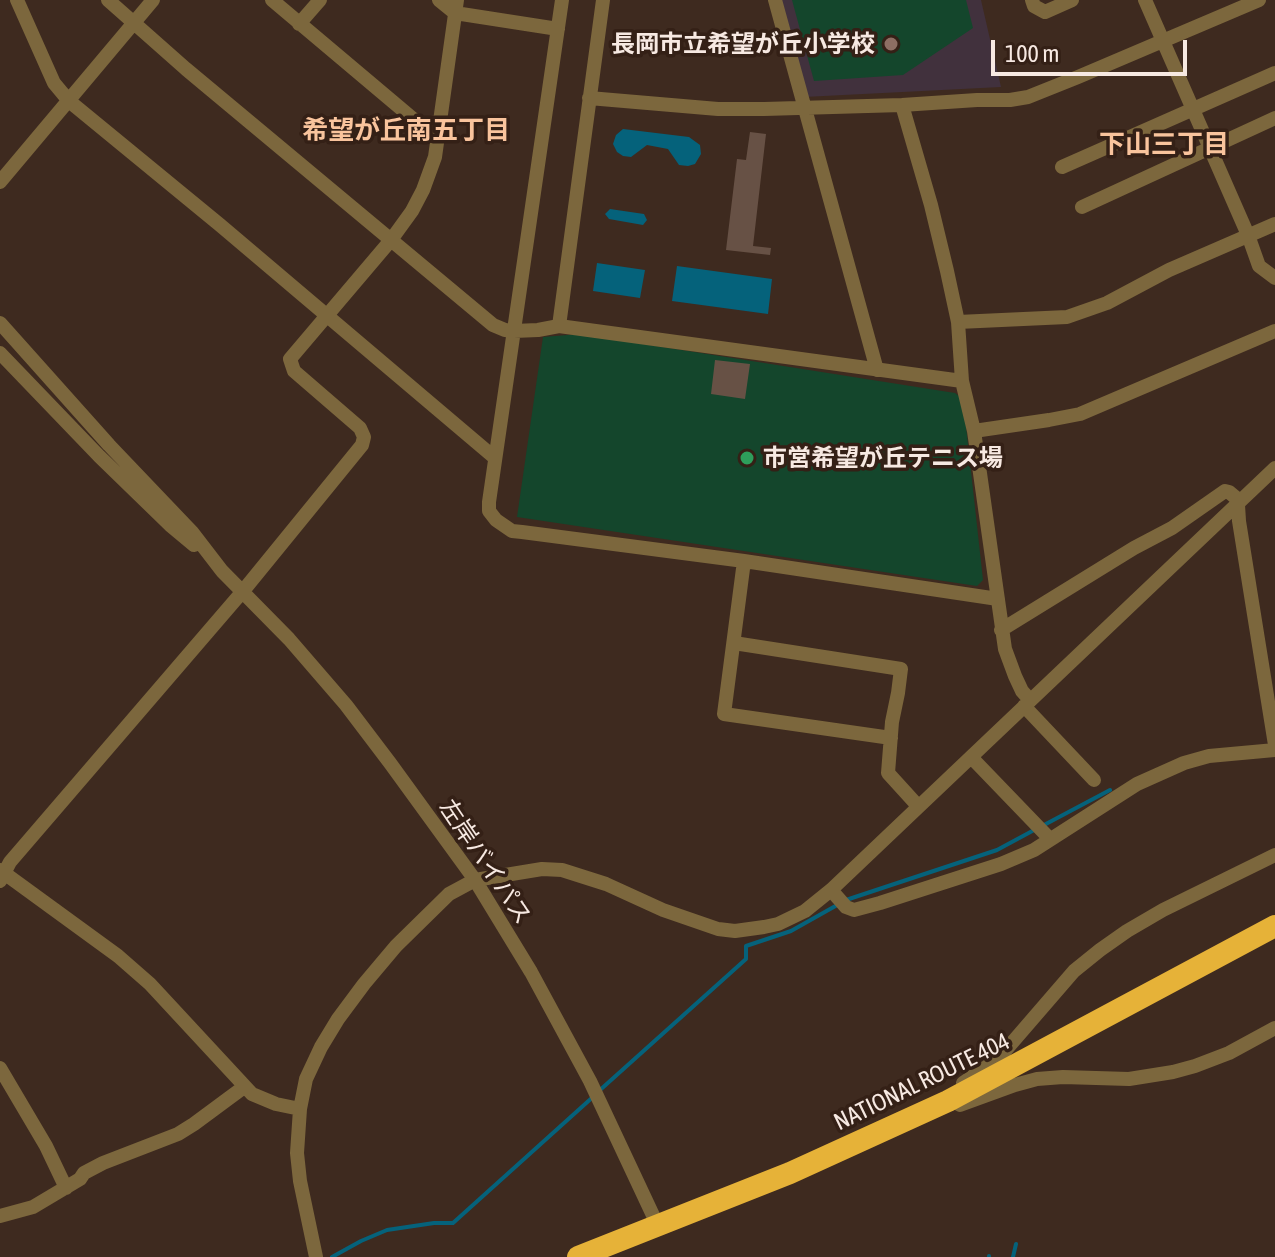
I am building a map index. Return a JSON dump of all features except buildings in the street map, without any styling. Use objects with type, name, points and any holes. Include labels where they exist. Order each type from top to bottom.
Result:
[{"type":"highway","name":"NATIONAL ROUTE 404","points":[[578,1257],[790,1173],[948,1101],[1275,926]]},
{"type":"street","points":[[17,0],[54,83],[69,101],[495,458]]},
{"type":"street","points":[[108,0],[186,69],[493,325],[514,331],[559,326],[962,381]]},
{"type":"street","points":[[0,182],[153,0]]},
{"type":"street","points":[[272,0],[437,139]]},
{"type":"street","points":[[299,24],[320,0]]},
{"type":"street","points":[[439,0],[456,7],[558,29]]},
{"type":"street","points":[[562,0],[489,511],[512,531],[744,561],[998,599]]},
{"type":"street","points":[[559,326],[603,0]]},
{"type":"street","points":[[775,0],[877,370]]},
{"type":"street","points":[[1032,0],[1034,6],[1045,12],[1072,0]]},
{"type":"street","points":[[1145,0],[1259,266],[1275,278]]},
{"type":"street","points":[[589,98],[718,109],[1010,100],[1028,97],[1259,0]]},
{"type":"street","points":[[300,1109],[261,1099],[244,1087],[150,984],[118,956],[1,874],[243,591],[362,445],[364,437],[360,428],[294,371],[290,359],[391,240],[423,190],[435,157],[456,7]]},
{"type":"street","points":[[1062,167],[1275,73]]},
{"type":"street","points":[[902,105],[931,205],[958,322],[962,381],[974,431],[1005,649],[1027,703],[1094,780]]},
{"type":"street","points":[[1082,207],[1275,118]]},
{"type":"street","points":[[958,322],[1067,317],[1107,303],[1169,270],[1275,224]]},
{"type":"street","name":"左岸バイパス","points":[[0,323],[192,532],[216,564]]},
{"type":"street","points":[[974,431],[1080,414],[1275,331]]},
{"type":"street","name":"左岸バイパス","points":[[0,353],[117,474],[243,591],[346,705],[475,880],[531,972],[590,1081],[658,1226]]},
{"type":"street","points":[[316,1257],[298,1167],[300,1109],[306,1079],[338,1019],[364,984],[437,905],[475,880],[528,870],[562,870],[606,884],[663,910],[718,929],[747,930],[778,924],[805,911],[831,890],[1275,468]]},
{"type":"street","points":[[831,890],[846,907],[862,909],[1001,864],[1034,850],[1137,784],[1184,763],[1209,756],[1275,747],[1238,505],[1229,492],[1225,491],[1172,528],[1001,630]]},
{"type":"street","points":[[744,561],[724,714],[891,738]]},
{"type":"street","points":[[734,643],[901,669],[888,773],[918,806]]},
{"type":"street","points":[[971,757],[1050,839]]},
{"type":"street","points":[[858,1143],[949,1092],[998,1059],[1074,971],[1127,931],[1275,855]]},
{"type":"street","points":[[858,1143],[1037,1079],[1129,1079],[1184,1069],[1229,1053],[1275,1028]]},
{"type":"street","points":[[0,1068],[46,1146],[66,1188]]},
{"type":"street","points":[[0,1216],[33,1207],[103,1163],[178,1134],[244,1087]]},
{"type":"shaded area","name":"長岡市立希望が丘小学校","points":[[779,0],[981,0],[1001,87],[804,97]]},
{"type":"green space","name":"長岡市立希望が丘小学校","points":[[792,0],[966,0],[973,28],[903,75],[814,81]]},
{"type":"green space","name":"市営希望が丘テニス場","points":[[580,334],[955,393],[963,399],[983,580],[977,586],[517,517],[543,337]]},
{"type":"water","points":[[623,129],[689,137],[700,145],[701,154],[695,164],[688,166],[679,165],[668,149],[647,145],[631,157],[623,156],[613,144],[616,135]]},
{"type":"water","points":[[610,209],[644,214],[647,220],[643,225],[609,219],[605,214]]},
{"type":"water","points":[[597,263],[645,270],[640,298],[593,291]]},
{"type":"water","points":[[677,266],[772,279],[768,314],[672,301]]},
{"type":"waterway","points":[[1044,825],[1110,790]]},
{"type":"waterway","points":[[846,900],[997,850],[1036,829]]},
{"type":"waterway","points":[[600,1090],[746,959],[746,946],[791,931],[839,904]]},
{"type":"waterway","points":[[332,1257],[387,1230],[453,1223],[594,1096]]},
{"type":"waterway","points":[[1013,1257],[1016,1244]]},
{"type":"place","name":"長岡市立希望が丘小学校","points":[[891,44]]},
{"type":"place","name":"市営希望が丘テニス場","points":[[747,458]]},
{"type":"district","name":"希望が丘南五丁目","points":[[406,131]]},
{"type":"district","name":"下山三丁目","points":[[1164,145]]}]
